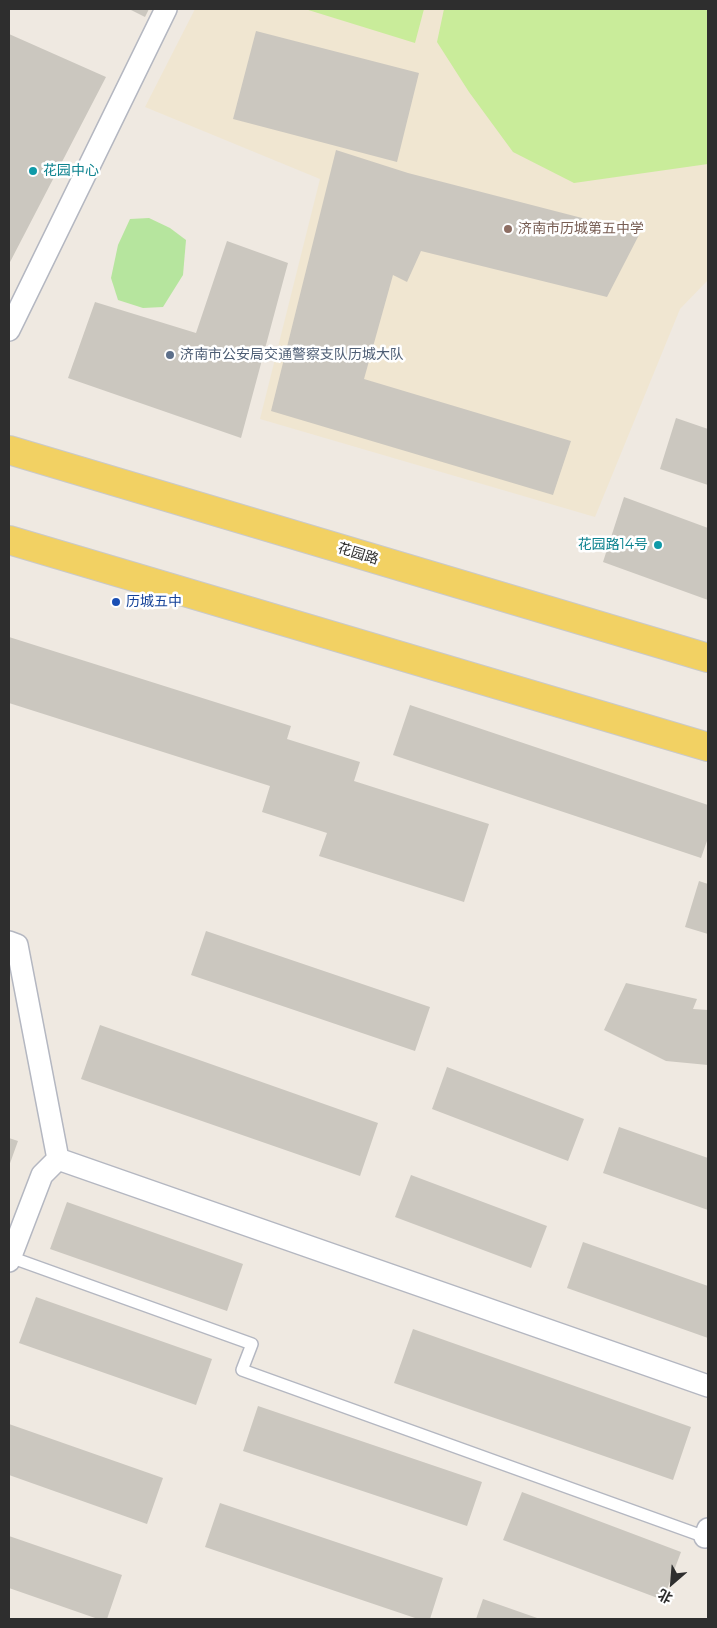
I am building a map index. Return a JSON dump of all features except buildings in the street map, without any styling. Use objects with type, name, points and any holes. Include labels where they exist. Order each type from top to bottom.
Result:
[{"type":"main road","name":"花园路","points":[[9,450],[708,658]]},
{"type":"main road","points":[[9,540],[708,748]]},
{"type":"street","points":[[9,330],[166,9]]},
{"type":"street","points":[[9,942],[17,945],[58,1159]]},
{"type":"street","points":[[9,1259],[42,1175],[58,1159]]},
{"type":"street","points":[[58,1159],[708,1386]]},
{"type":"lane","points":[[9,1259],[252,1344],[242,1370],[707,1535]]},
{"type":"shaded area","name":"济南市历城第五中学","points":[[195,9],[708,9],[708,280],[680,309],[595,517],[260,419],[320,179],[145,107]]},
{"type":"green space","points":[[305,9],[424,9],[415,43]]},
{"type":"green space","points":[[444,9],[708,9],[708,164],[574,183],[513,152],[469,92],[437,42]]},
{"type":"green space","points":[[149,218],[170,228],[186,240],[183,275],[163,307],[143,308],[118,300],[111,278],[118,245],[130,219]]},
{"type":"place","name":"花园中心","points":[[33,171]]},
{"type":"place","name":"济南市历城第五中学","points":[[508,229]]},
{"type":"place","name":"济南市公安局交通警察支队历城大队","points":[[170,355]]},
{"type":"place","name":"花园路14号","points":[[658,545]]},
{"type":"place","name":"历城五中","points":[[116,602]]}]
